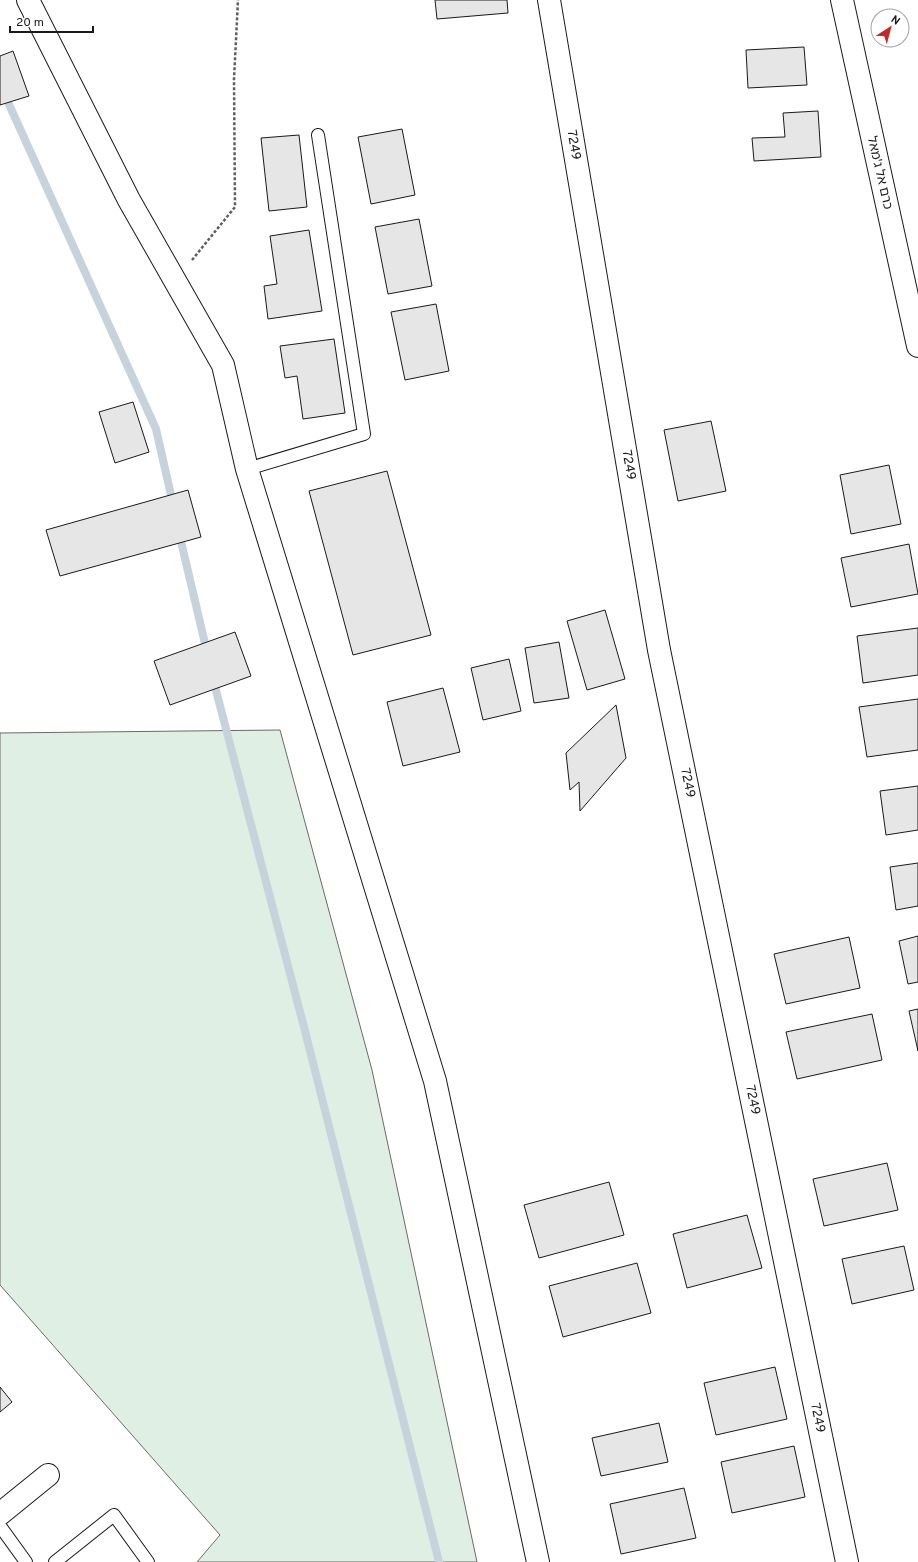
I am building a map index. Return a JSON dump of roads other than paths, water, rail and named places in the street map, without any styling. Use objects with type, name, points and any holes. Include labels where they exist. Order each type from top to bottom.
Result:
[{"type":"street","points":[[28,0],[129,200],[223,365],[247,469],[435,1081],[538,1562]]},
{"type":"street","name":"7249","points":[[549,0],[659,650],[847,1562]]},
{"type":"street","name":"כרם אל ג'מאל","points":[[842,0],[918,346]]},
{"type":"street","points":[[0,1514],[48,1475]]},
{"type":"lane","points":[[247,469],[364,434],[318,135]]},
{"type":"lane","points":[[55,1562],[114,1515],[148,1562]]},
{"type":"lane","points":[[0,1526],[26,1562]]},
{"type":"waterway","points":[[0,91],[7,100],[156,429],[173,504]]},
{"type":"waterway","points":[[179,533],[207,652]]},
{"type":"waterway","points":[[213,679],[305,1031],[439,1562]]}]
